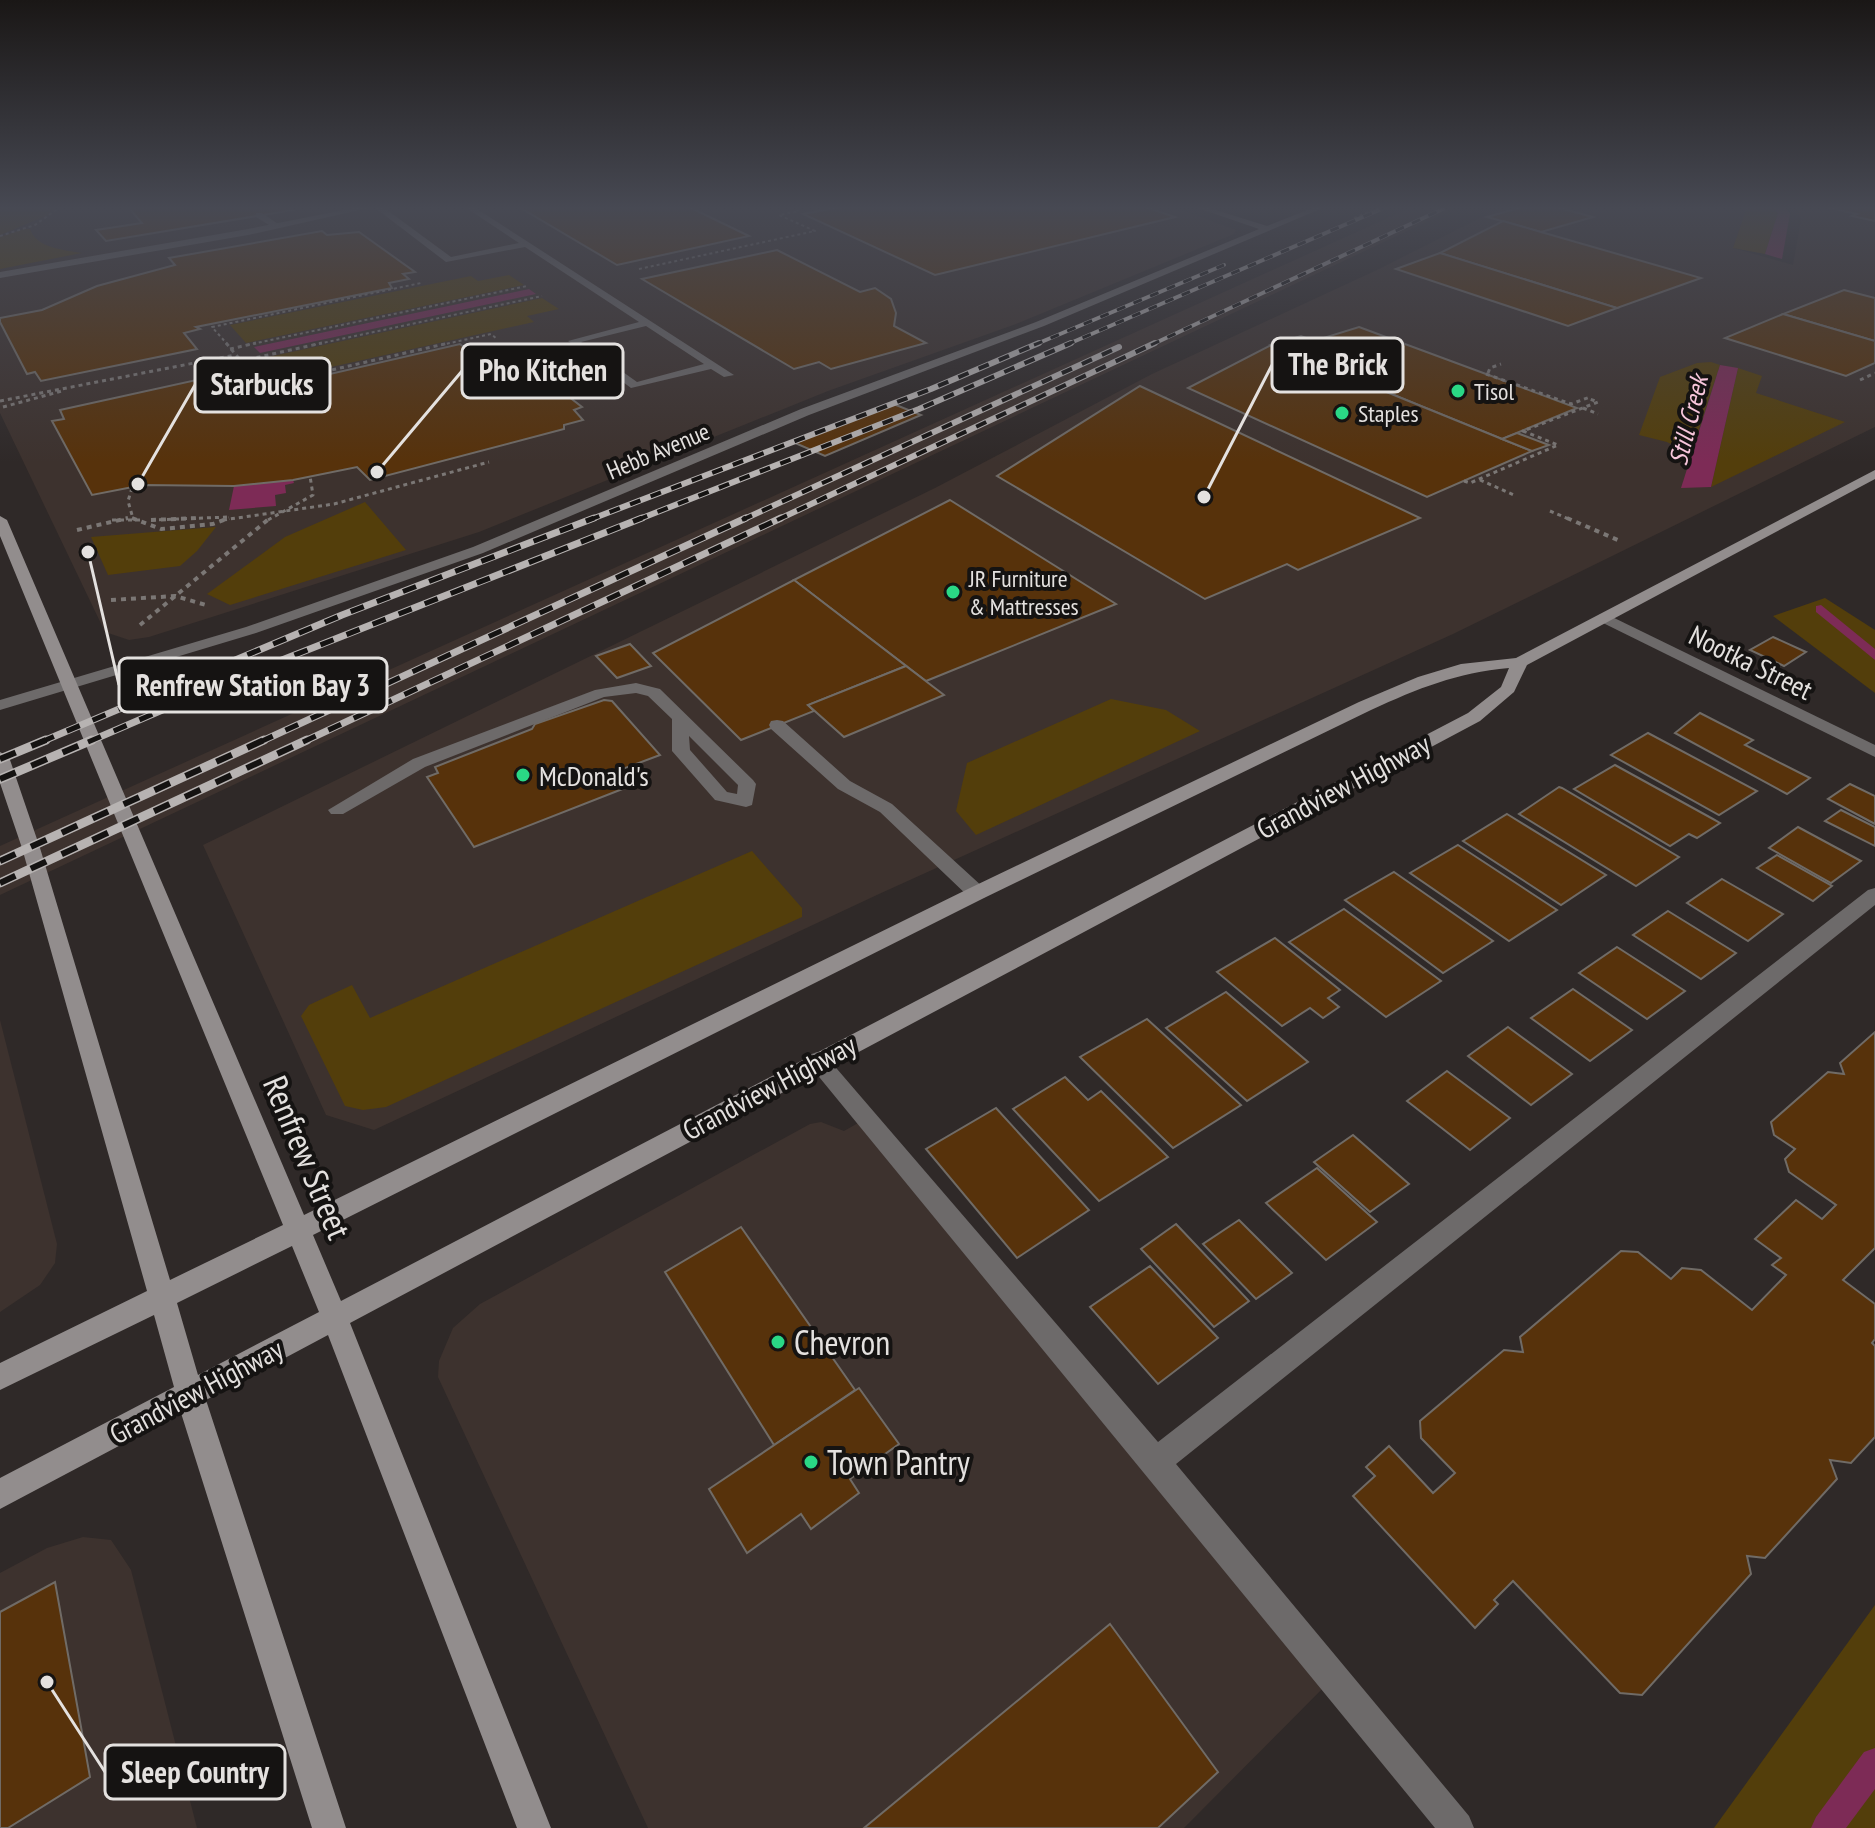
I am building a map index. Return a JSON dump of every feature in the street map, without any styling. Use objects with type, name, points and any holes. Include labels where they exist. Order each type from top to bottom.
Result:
[{"type":"main road","name":"Grandview Highway","points":[[0,1377],[977,893],[1424,680],[1467,667],[1520,662],[1875,474]]},
{"type":"main road","name":"Renfrew Street","points":[[1,524],[335,1318],[534,1828]]},
{"type":"main road","name":"Grandview Highway","points":[[0,1494],[1474,717],[1508,689],[1520,662]]},
{"type":"main road","points":[[0,757],[31,848],[215,1480],[329,1828]]},
{"type":"street","points":[[598,292],[728,375]]},
{"type":"street","name":"Hebb Avenue","points":[[0,705],[251,630],[478,550],[805,412],[1116,292]]},
{"type":"street","points":[[646,323],[573,341],[635,386],[713,365]]},
{"type":"street","name":"Nootka Street","points":[[1604,618],[1875,752]]},
{"type":"street","points":[[337,810],[419,763],[601,693],[636,688],[654,692],[680,717],[747,784],[746,801],[721,796],[681,751],[680,717]]},
{"type":"street","points":[[777,725],[844,785],[886,808],[977,893]]},
{"type":"street","points":[[1156,1462],[1875,895]]},
{"type":"street","points":[[817,1061],[1156,1462],[1457,1828]]},
{"type":"path","points":[[269,394],[212,327],[381,292]]},
{"type":"path","points":[[230,349],[500,292]]},
{"type":"path","points":[[241,361],[555,294]]},
{"type":"path","points":[[262,386],[491,334],[497,339]]},
{"type":"path","points":[[0,401],[235,355]]},
{"type":"path","points":[[1464,481],[1479,480],[1558,445],[1523,431],[1598,402],[1589,397],[1571,404],[1487,374],[1490,368],[1501,364]]},
{"type":"path","points":[[1860,380],[1875,373]]},
{"type":"path","points":[[3,407],[63,391]]},
{"type":"path","points":[[1582,408],[1598,414]]},
{"type":"path","points":[[77,530],[132,515],[150,520],[275,514],[334,504],[489,462]]},
{"type":"path","points":[[139,626],[275,514],[313,495],[310,476]]},
{"type":"path","points":[[1479,480],[1514,495]]},
{"type":"path","points":[[132,488],[128,501],[132,515]]},
{"type":"path","points":[[1550,511],[1620,541]]},
{"type":"path","points":[[150,520],[161,529],[213,524],[232,517]]},
{"type":"path","points":[[111,600],[175,596],[197,600],[207,606]]},
{"type":"shaded area","points":[[0,292],[1093,292],[1016,324],[828,391],[479,532],[149,637],[129,640],[105,632],[0,413]]},
{"type":"shaded area","points":[[391,292],[489,292],[246,343],[230,325]]},
{"type":"shaded area","points":[[513,292],[536,294],[260,353],[254,347]]},
{"type":"shaded area","points":[[1223,292],[1277,292],[0,895],[0,846]]},
{"type":"shaded area","points":[[1329,292],[1875,292],[1875,427],[1453,634],[879,894],[374,1130],[326,1115],[203,845],[935,488],[1152,374]]},
{"type":"shaded area","points":[[542,298],[559,309],[527,316],[534,322],[277,379],[259,359]]},
{"type":"shaded area","points":[[1697,363],[1720,365],[1691,454],[1667,442],[1639,435],[1660,377]]},
{"type":"shaded area","points":[[1720,365],[1738,368],[1711,487],[1681,488]]},
{"type":"shaded area","points":[[1738,368],[1762,376],[1756,393],[1845,422],[1711,487]]},
{"type":"shaded area","points":[[293,480],[294,483],[285,485],[286,493],[275,495],[276,506],[229,510],[234,486]]},
{"type":"shaded area","points":[[365,502],[406,550],[230,605],[207,594],[285,537]]},
{"type":"shaded area","points":[[216,527],[180,566],[108,575],[91,537]]},
{"type":"shaded area","points":[[1825,598],[1875,630],[1875,693],[1773,616]]},
{"type":"shaded area","points":[[1111,699],[1166,710],[1200,731],[976,835],[956,811],[967,763]]},
{"type":"shaded area","points":[[752,851],[802,908],[802,917],[386,1107],[363,1110],[345,1106],[301,1016],[309,1005],[352,985],[370,1018]]},
{"type":"shaded area","points":[[0,1020],[57,1244],[55,1263],[40,1285],[0,1312]]},
{"type":"shaded area","points":[[867,1118],[1334,1677],[1184,1828],[648,1828],[438,1377],[439,1361],[453,1328],[480,1304],[810,1124],[821,1122],[844,1131]]},
{"type":"shaded area","points":[[83,1537],[111,1540],[131,1570],[197,1828],[0,1828],[0,1573],[47,1548]]},
{"type":"shaded area","points":[[1875,1605],[1875,1828],[1714,1828]]},
{"type":"building","points":[[83,292],[370,292],[196,327],[200,329],[184,333],[197,349],[41,381],[35,372],[27,374],[0,318],[42,310]]},
{"type":"building","points":[[664,292],[881,292],[891,299],[896,313],[894,326],[926,343],[831,369],[819,362],[794,369]]},
{"type":"building","points":[[1466,292],[1566,292],[1617,308],[1568,326]]},
{"type":"building","points":[[1566,292],[1661,292],[1617,308]]},
{"type":"building","points":[[1838,292],[1875,298],[1875,341],[1783,314]]},
{"type":"building","points":[[1783,314],[1875,341],[1875,363],[1846,376],[1725,338]]},
{"type":"building","name":"Tisol","points":[[1359,327],[1577,408],[1502,439],[1271,345],[1301,336],[1314,341]]},
{"type":"building","points":[[460,344],[466,349],[486,344],[493,350],[506,348],[582,407],[574,410],[583,420],[564,425],[564,429],[370,480],[357,467],[293,480],[234,486],[143,485],[92,495],[52,421],[64,419],[60,410],[219,375],[232,391],[243,388],[254,398],[287,390],[282,385]]},
{"type":"building","name":"Staples","points":[[1271,345],[1532,451],[1427,497],[1188,388]]},
{"type":"building","points":[[1140,386],[1420,518],[1298,570],[1287,564],[1205,599],[997,476]]},
{"type":"building","points":[[891,403],[921,415],[825,456],[795,443]]},
{"type":"building","points":[[1517,433],[1549,445],[1532,451],[1502,439]]},
{"type":"building","name":"JR Furniture & Mattresses","points":[[950,500],[1116,604],[926,681],[794,580]]},
{"type":"building","points":[[794,580],[906,666],[808,705],[814,711],[741,740],[653,653]]},
{"type":"building","points":[[1773,637],[1806,652],[1784,666],[1750,650]]},
{"type":"building","points":[[630,644],[651,666],[617,678],[596,656]]},
{"type":"building","points":[[906,666],[944,695],[844,737],[808,705]]},
{"type":"building","name":"McDonald's","points":[[604,700],[612,701],[660,755],[612,773],[625,788],[474,847],[427,777],[438,773],[435,767],[532,729],[535,724]]},
{"type":"building","points":[[1700,713],[1753,740],[1745,745],[1810,778],[1787,794],[1675,733]]},
{"type":"building","points":[[1648,733],[1757,791],[1719,815],[1611,755]]},
{"type":"building","points":[[1615,765],[1720,823],[1697,838],[1689,834],[1670,846],[1574,789]]},
{"type":"building","points":[[1850,784],[1875,796],[1875,824],[1828,799]]},
{"type":"building","points":[[1559,787],[1679,857],[1636,886],[1519,814]]},
{"type":"building","points":[[1841,810],[1875,827],[1875,846],[1825,821]]},
{"type":"building","points":[[1507,814],[1606,875],[1561,905],[1463,841]]},
{"type":"building","points":[[1798,827],[1861,861],[1831,883],[1769,848]]},
{"type":"building","points":[[1458,845],[1557,910],[1509,941],[1410,873]]},
{"type":"building","points":[[1777,855],[1832,886],[1813,901],[1757,868]]},
{"type":"building","points":[[1394,872],[1493,941],[1443,973],[1345,900]]},
{"type":"building","points":[[1722,879],[1783,914],[1748,941],[1687,903]]},
{"type":"building","points":[[1344,909],[1441,981],[1386,1017],[1289,942]]},
{"type":"building","points":[[1668,911],[1736,953],[1701,979],[1633,935]]},
{"type":"building","points":[[1275,938],[1340,990],[1328,998],[1339,1007],[1323,1018],[1310,1008],[1282,1026],[1217,972]]},
{"type":"building","points":[[1617,947],[1685,991],[1647,1019],[1579,973]]},
{"type":"building","points":[[1573,989],[1632,1030],[1590,1061],[1531,1018]]},
{"type":"building","points":[[1226,992],[1308,1062],[1247,1101],[1166,1028]]},
{"type":"building","points":[[1147,1019],[1241,1105],[1173,1148],[1080,1057]]},
{"type":"building","points":[[1508,1027],[1572,1074],[1531,1105],[1468,1056]]},
{"type":"building","points":[[1875,1032],[1875,1248],[1843,1280],[1875,1304],[1875,1339],[1872,1343],[1875,1346],[1875,1437],[1851,1463],[1830,1460],[1837,1479],[1765,1558],[1747,1556],[1751,1574],[1642,1695],[1620,1693],[1513,1581],[1494,1600],[1498,1604],[1475,1628],[1353,1496],[1375,1476],[1366,1467],[1389,1446],[1433,1493],[1455,1473],[1421,1438],[1420,1421],[1504,1350],[1523,1352],[1520,1337],[1621,1251],[1638,1252],[1671,1279],[1682,1268],[1701,1270],[1752,1310],[1786,1275],[1772,1265],[1781,1258],[1755,1239],[1796,1200],[1822,1219],[1836,1205],[1789,1172],[1785,1159],[1795,1149],[1774,1135],[1771,1122],[1828,1072],[1844,1074],[1840,1063]]},
{"type":"building","points":[[1447,1071],[1510,1118],[1470,1150],[1407,1101]]},
{"type":"building","points":[[1065,1077],[1088,1100],[1101,1091],[1168,1157],[1099,1201],[1013,1109]]},
{"type":"building","points":[[996,1108],[1089,1210],[1017,1258],[926,1149]]},
{"type":"building","points":[[1353,1135],[1409,1184],[1370,1212],[1314,1162]]},
{"type":"building","points":[[1317,1168],[1377,1222],[1326,1260],[1266,1203]]},
{"type":"building","points":[[1239,1220],[1292,1273],[1256,1299],[1203,1244]]},
{"type":"building","points":[[1176,1224],[1249,1301],[1214,1327],[1141,1249]]},
{"type":"building","points":[[741,1227],[855,1390],[774,1445],[665,1272]]},
{"type":"building","points":[[1150,1266],[1218,1338],[1158,1384],[1090,1307]]},
{"type":"building","name":"Town Pantry","points":[[859,1388],[899,1444],[850,1479],[859,1493],[811,1529],[801,1514],[747,1553],[709,1489]]},
{"type":"building","points":[[55,1582],[90,1777],[8,1828],[0,1828],[0,1612]]},
{"type":"building","points":[[1110,1624],[1218,1772],[1158,1828],[864,1828]]},
{"type":"waterway","name":"Still Creek","points":[[1821,609],[1875,656]]},
{"type":"waterway","name":"Still Creek","points":[[1827,1828],[1875,1763]]},
{"type":"railway","points":[[1034,345],[1159,292]]},
{"type":"railway","points":[[1066,345],[1188,292]]},
{"type":"railway","points":[[1151,345],[1264,292]]},
{"type":"railway","points":[[589,520],[931,389],[1039,343]]},
{"type":"railway","points":[[637,520],[919,409],[1071,343]]},
{"type":"railway","points":[[777,520],[1155,343]]},
{"type":"railway","points":[[742,520],[1119,347]]},
{"type":"railway","points":[[41,742],[342,615],[594,518]]},
{"type":"railway","points":[[88,742],[239,677],[642,518]]},
{"type":"railway","points":[[260,742],[746,518]]},
{"type":"railway","points":[[303,742],[781,518]]},
{"type":"railway","points":[[0,759],[46,740]]},
{"type":"railway","points":[[0,779],[92,740]]},
{"type":"railway","points":[[0,861],[264,740]]},
{"type":"railway","points":[[0,883],[307,740]]},
{"type":"place","name":"Tisol","points":[[1458,391]]},
{"type":"place","name":"Staples","points":[[1342,413]]},
{"type":"place","name":"Pho Kitchen","points":[[377,472]]},
{"type":"place","name":"Starbucks","points":[[138,484]]},
{"type":"place","name":"The Brick","points":[[1204,497]]},
{"type":"place","name":"Renfrew Station Bay 3","points":[[88,552]]},
{"type":"place","name":"JR Furniture & Mattresses","points":[[953,592]]},
{"type":"place","name":"McDonald's","points":[[523,775]]},
{"type":"place","name":"Chevron","points":[[778,1342]]},
{"type":"place","name":"Town Pantry","points":[[811,1462]]},
{"type":"place","name":"Sleep Country","points":[[47,1682]]}]
